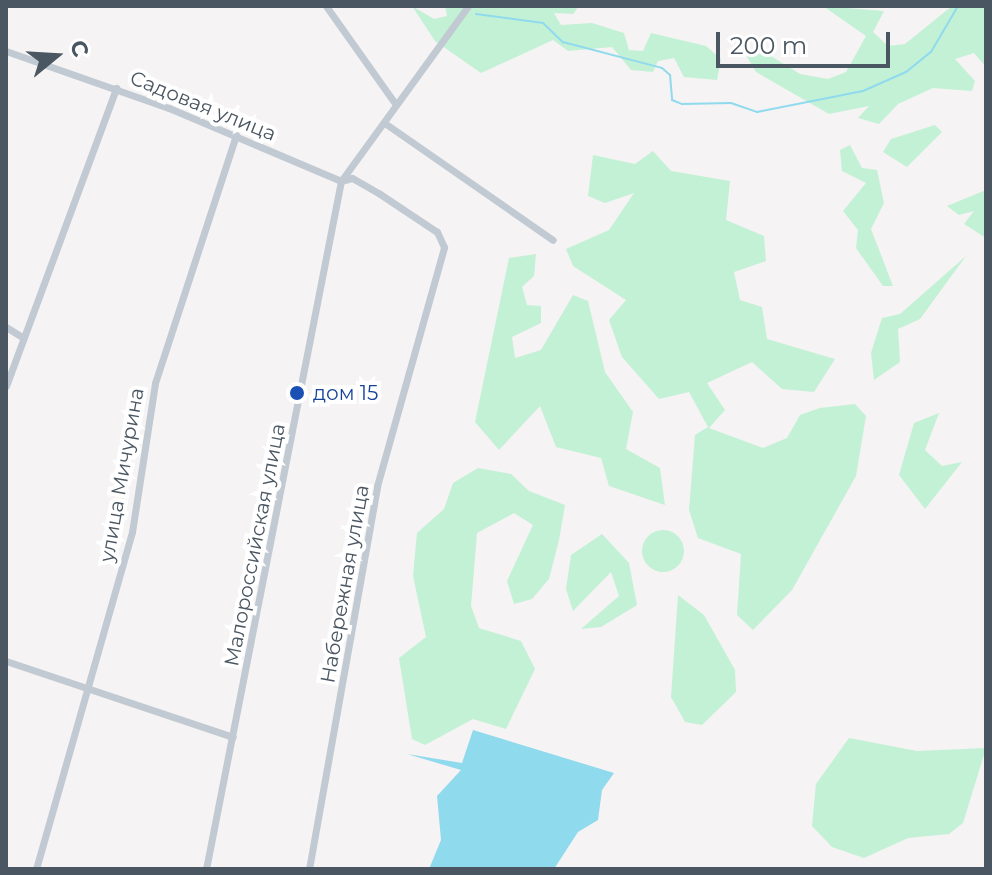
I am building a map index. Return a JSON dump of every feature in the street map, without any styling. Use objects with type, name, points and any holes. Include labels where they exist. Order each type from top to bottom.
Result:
[{"type":"street","points":[[326,6],[394,102]]},
{"type":"street","points":[[341,181],[386,124],[394,102],[468,6]]},
{"type":"street","name":"Садовая улица","points":[[6,51],[116,88],[236,135],[341,181]]},
{"type":"street","points":[[6,386],[116,88]]},
{"type":"street","points":[[386,124],[553,240]]},
{"type":"street","name":"улица Мичурина","points":[[36,869],[132,532],[155,383],[236,135]]},
{"type":"street","name":"Набережная улица","points":[[309,869],[377,486],[444,247],[437,232],[391,202],[352,178],[341,181]]},
{"type":"street","name":"Малороссийская улица","points":[[206,869],[341,181]]},
{"type":"street","points":[[6,327],[22,337]]},
{"type":"street","points":[[6,661],[88,692],[233,737]]},
{"type":"green space","points":[[412,6],[434,19],[447,16],[445,6],[579,6],[573,14],[554,13],[561,25],[592,23],[624,33],[629,50],[643,51],[651,33],[706,46],[721,59],[717,80],[684,77],[674,58],[658,61],[653,72],[631,70],[612,47],[568,51],[553,40],[481,73],[435,41]]},
{"type":"green space","points":[[823,6],[884,11],[873,32],[888,46],[905,44],[952,6],[986,6],[986,67],[974,53],[955,59],[975,81],[972,91],[933,88],[898,104],[879,124],[858,118],[869,106],[829,114],[756,72],[746,55],[766,53],[800,74],[828,79],[846,72],[866,36]]},
{"type":"green space","points":[[935,125],[942,132],[907,167],[883,152],[891,139]]},
{"type":"green space","points":[[850,145],[862,168],[877,170],[884,203],[871,229],[893,286],[883,286],[856,248],[858,230],[843,211],[866,183],[842,171],[840,150]]},
{"type":"green space","points":[[653,151],[671,171],[730,181],[726,220],[764,236],[766,261],[734,272],[740,300],[762,307],[767,339],[835,359],[814,392],[782,389],[752,362],[707,383],[725,410],[709,428],[763,448],[787,438],[800,415],[820,408],[855,404],[866,416],[856,476],[792,590],[753,630],[737,615],[741,554],[698,538],[689,510],[695,435],[708,427],[689,392],[659,399],[622,357],[609,320],[626,300],[573,266],[566,249],[609,230],[634,193],[605,203],[588,196],[593,155],[635,164]]},
{"type":"green space","points":[[986,190],[986,238],[964,224],[974,211],[959,215],[947,206]]},
{"type":"green space","points":[[536,254],[534,276],[522,287],[527,305],[541,306],[541,323],[512,337],[515,358],[541,350],[573,295],[588,301],[605,372],[633,412],[626,449],[660,468],[665,505],[609,486],[601,458],[556,447],[540,406],[499,450],[475,422],[509,258]]},
{"type":"green space","points":[[966,256],[920,319],[898,329],[900,362],[874,380],[871,353],[882,318],[900,314]]},
{"type":"green space","points":[[939,413],[925,450],[942,466],[962,462],[925,509],[899,475],[914,423]]},
{"type":"green space","points":[[478,468],[511,474],[529,491],[565,505],[549,579],[532,599],[514,604],[507,581],[533,525],[514,513],[477,533],[471,606],[479,628],[521,641],[535,669],[506,729],[473,719],[425,745],[412,739],[399,658],[426,637],[413,576],[417,533],[444,509],[453,483]]},
{"type":"green space","points":[[663,530],[678,536],[684,551],[678,566],[663,572],[648,566],[642,551],[648,536]]},
{"type":"green space","points":[[602,534],[629,563],[637,605],[601,627],[581,629],[619,596],[611,572],[573,611],[566,589],[571,555]]},
{"type":"green space","points":[[678,595],[704,615],[735,670],[736,692],[702,725],[685,722],[671,697]]},
{"type":"green space","points":[[849,738],[917,751],[986,748],[963,823],[949,834],[908,838],[864,858],[832,847],[812,826],[816,784]]},
{"type":"water","points":[[473,730],[614,773],[602,790],[598,820],[578,832],[554,869],[429,869],[441,840],[437,796],[461,770],[407,754],[462,763]]},
{"type":"waterway","points":[[476,14],[543,23],[563,42],[662,68],[670,75],[672,100],[682,104],[731,103],[757,112],[863,91],[906,72],[931,52],[958,6]]},
{"type":"place","name":"дом 15","points":[[297,393]]}]
